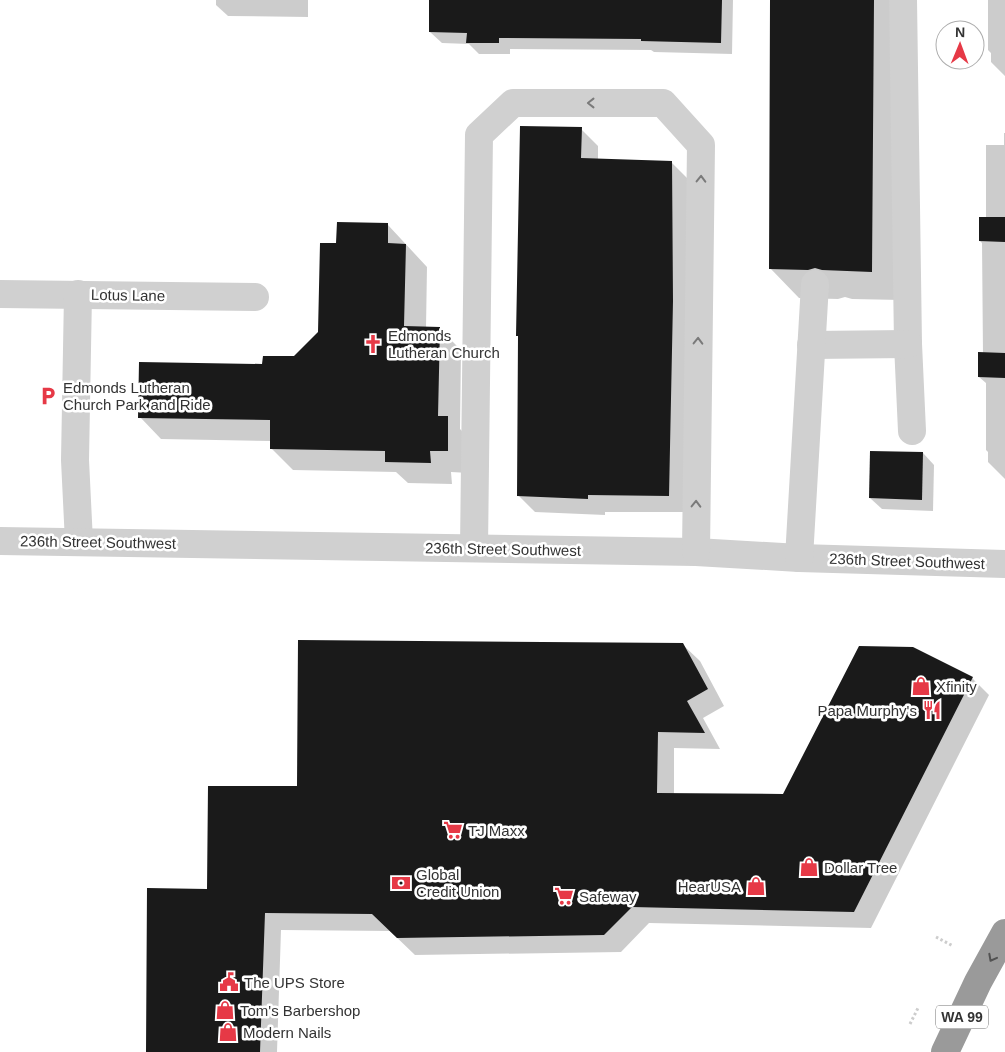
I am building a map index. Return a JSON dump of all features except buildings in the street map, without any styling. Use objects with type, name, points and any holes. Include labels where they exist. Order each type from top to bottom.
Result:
[{"type":"highway","name":"WA 99","points":[[945,1052],[978,982],[1005,933]]},
{"type":"street","points":[[903,0],[908,344],[912,431]]},
{"type":"street","points":[[474,548],[479,135],[514,103],[663,103],[701,144],[696,552]]},
{"type":"street","points":[[799,558],[815,284]]},
{"type":"street","name":"Lotus Lane","points":[[0,294],[255,297]]},
{"type":"street","points":[[78,294],[75,460],[79,542]]},
{"type":"street","points":[[811,345],[908,344]]},
{"type":"street","name":"236th Street Southwest","points":[[0,541],[696,552],[799,558],[1005,564]]},
{"type":"path","points":[[936,937],[953,946]]},
{"type":"path","points":[[910,1024],[918,1008]]},
{"type":"place","name":"Edmonds Lutheran Church","points":[[373,344]]},
{"type":"place","name":"Edmonds Lutheran Church Park and Ride","points":[[48,396]]},
{"type":"place","name":"Xfinity","points":[[921,686]]},
{"type":"place","name":"Papa Murphy's","points":[[932,710]]},
{"type":"place","name":"TJ Maxx","points":[[453,830]]},
{"type":"place","name":"Dollar Tree","points":[[809,867]]},
{"type":"place","name":"Global Credit Union","points":[[401,883]]},
{"type":"place","name":"HearUSA","points":[[756,886]]},
{"type":"place","name":"Safeway","points":[[564,896]]},
{"type":"place","name":"The UPS Store","points":[[229,982]]},
{"type":"place","name":"Tom's Barbershop","points":[[225,1010]]},
{"type":"place","name":"Modern Nails","points":[[228,1032]]}]
